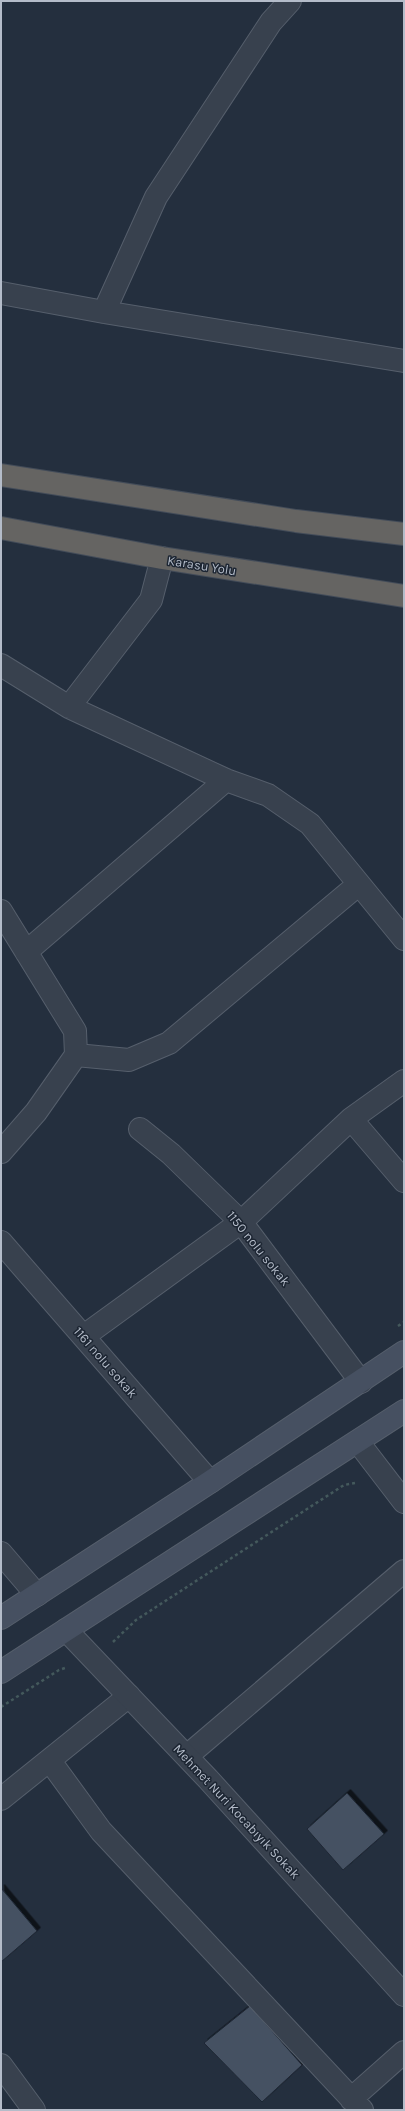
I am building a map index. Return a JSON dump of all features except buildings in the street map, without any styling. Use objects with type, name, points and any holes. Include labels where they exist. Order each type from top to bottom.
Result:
[{"type":"highway","points":[[1,475],[288,520],[404,534]]},
{"type":"highway","name":"Karasu Yolu","points":[[1,528],[162,558],[404,596]]},
{"type":"main road","points":[[1,1618],[210,1482],[404,1352]]},
{"type":"main road","points":[[1,1672],[404,1411]]},
{"type":"street","points":[[104,312],[156,197],[271,22],[290,1]]},
{"type":"street","points":[[1,293],[104,312],[404,361]]},
{"type":"street","points":[[69,707],[151,600],[162,558]]},
{"type":"street","points":[[1,664],[69,707],[226,780],[268,795],[310,824],[404,939]]},
{"type":"street","points":[[26,952],[226,780]]},
{"type":"street","points":[[76,1055],[129,1060],[169,1043],[359,884]]},
{"type":"street","points":[[1,911],[75,1031],[76,1055],[36,1112],[1,1152]]},
{"type":"street","points":[[84,1336],[241,1222],[351,1119],[404,1081]]},
{"type":"street","points":[[351,1119],[404,1181]]},
{"type":"street","name":"1150 nolu sokak","points":[[140,1129],[171,1154],[241,1222],[361,1382]]},
{"type":"street","name":"1161 nolu sokak","points":[[1,1242],[210,1482]]},
{"type":"street","points":[[358,1442],[404,1502]]},
{"type":"street","points":[[1,1553],[37,1596]]},
{"type":"street","points":[[187,1756],[404,1571]]},
{"type":"street","name":"Mehmet Nuri Kocabıyık Sokak","points":[[66,1630],[187,1756],[404,1995]]},
{"type":"street","points":[[1,1799],[129,1696]]},
{"type":"street","points":[[50,1761],[101,1831],[356,2105],[404,2052]]},
{"type":"street","points":[[1,2065],[34,2110]]},
{"type":"path","points":[[115,1640],[136,1620],[232,1557],[344,1485],[357,1482]]},
{"type":"path","points":[[1,1707],[59,1670],[66,1668]]}]
